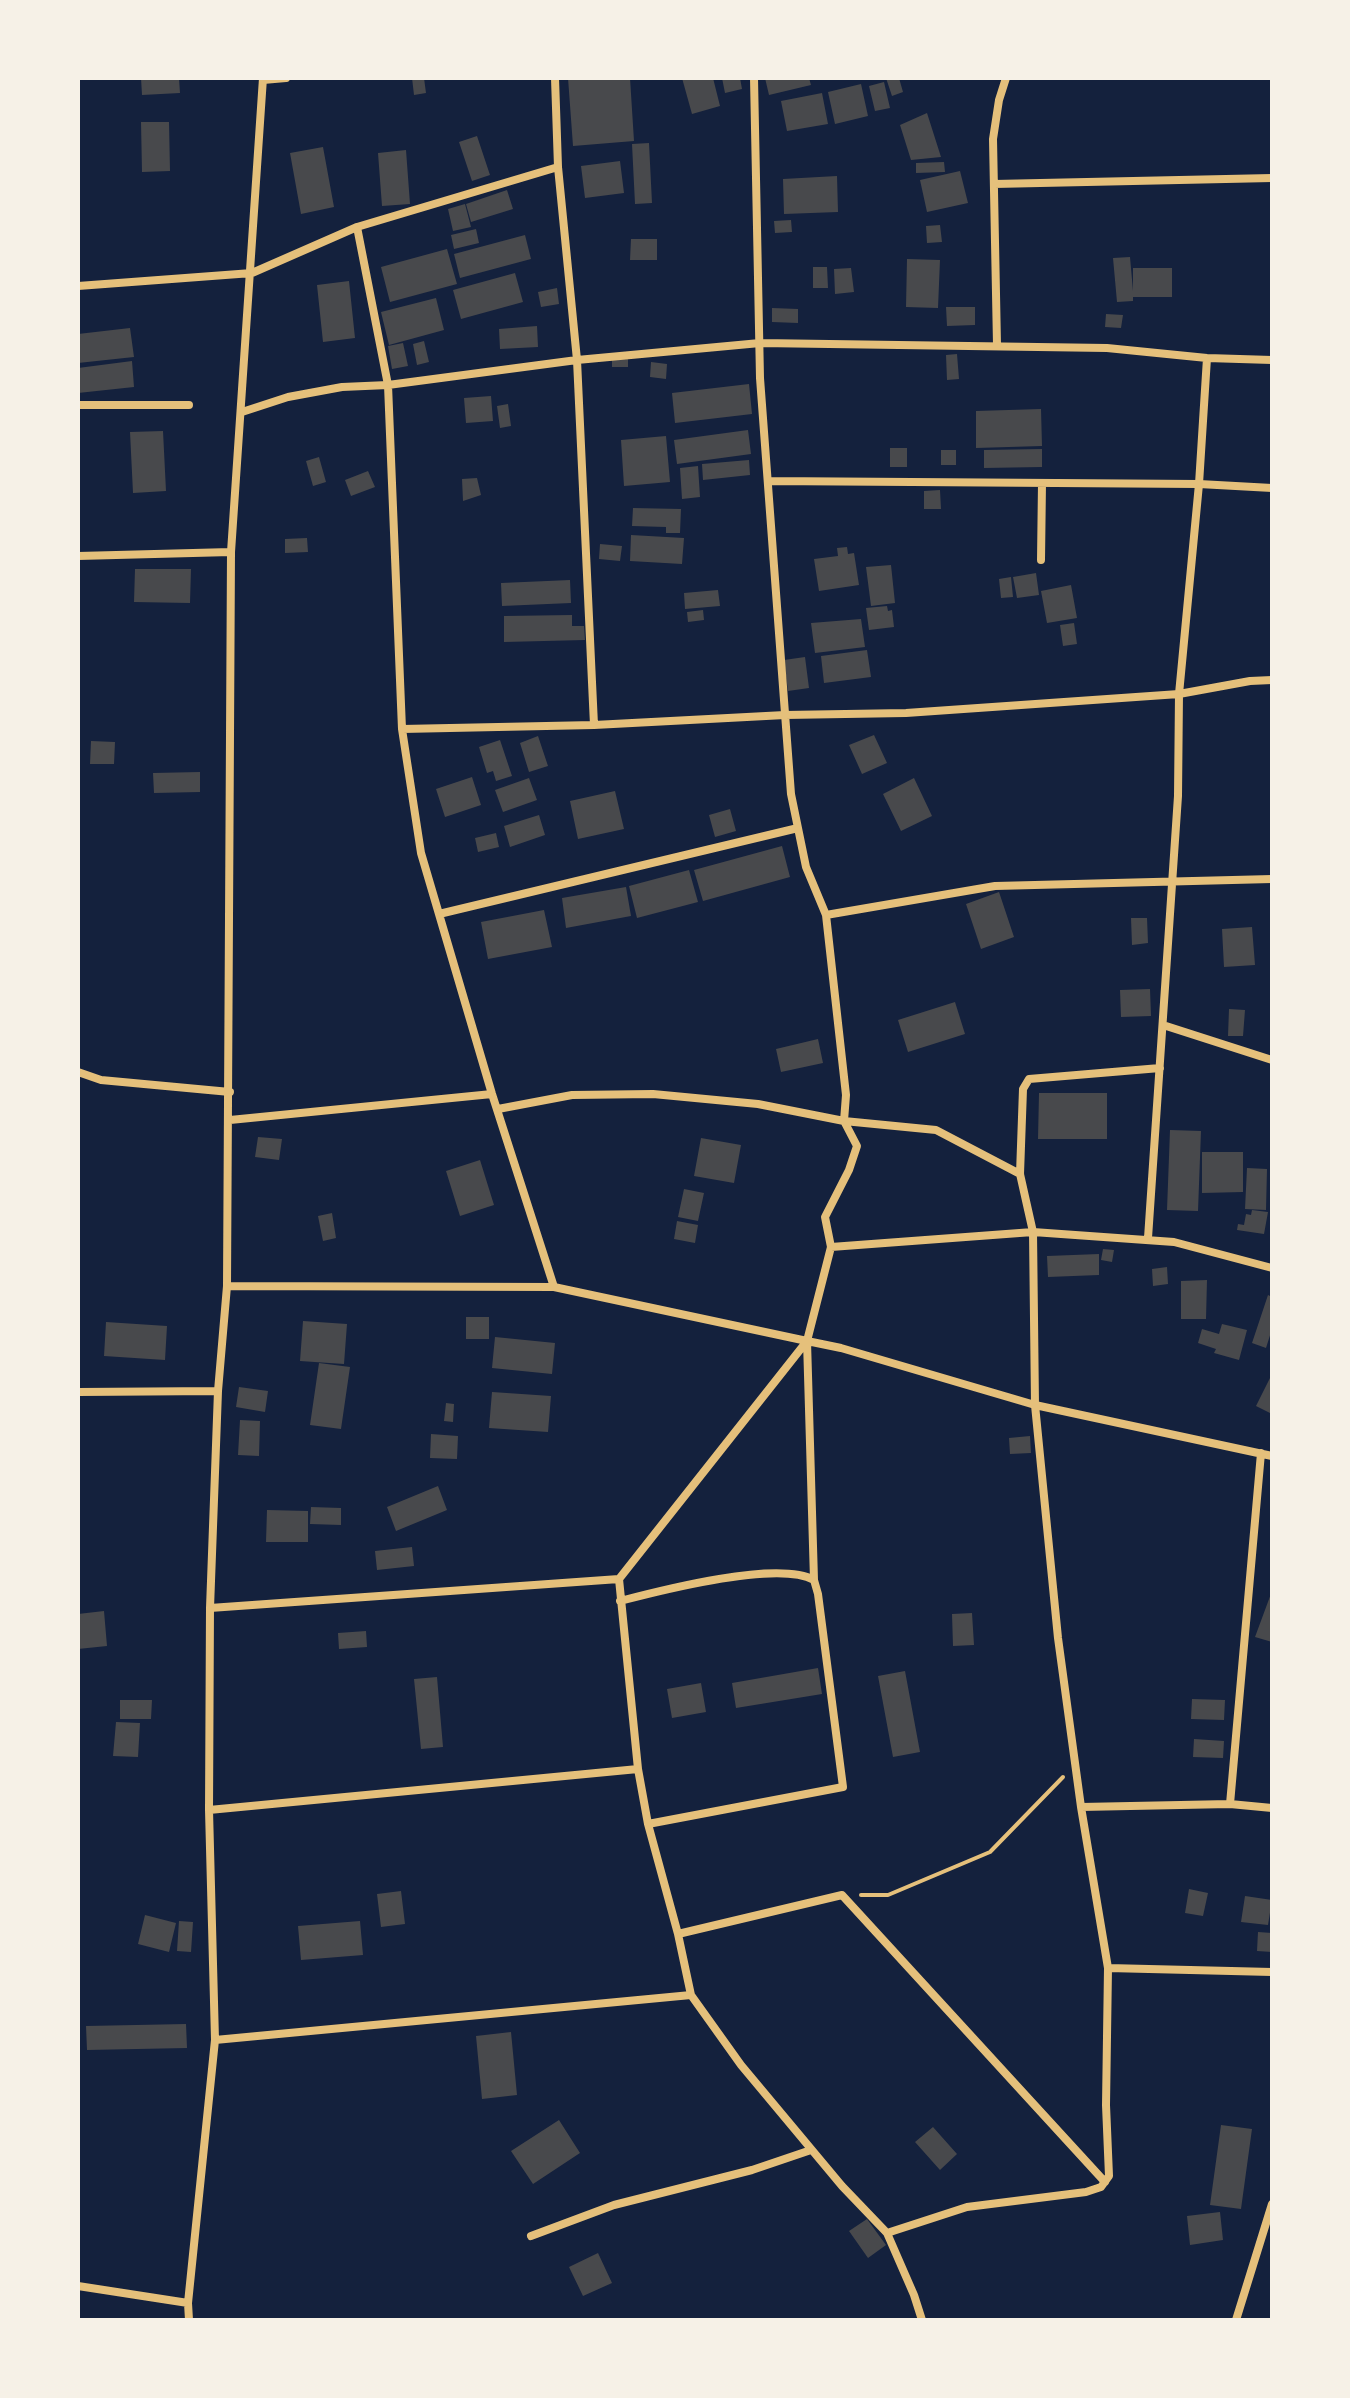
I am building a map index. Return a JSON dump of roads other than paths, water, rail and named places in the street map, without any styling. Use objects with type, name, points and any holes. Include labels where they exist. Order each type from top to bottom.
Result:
[{"type":"street","points":[[189,2320],[188,2303],[215,2040],[209,1810],[210,1608],[218,1391],[227,1286],[231,552],[263,79],[286,78]]},
{"type":"street","points":[[555,78],[558,167],[577,360],[594,725]]},
{"type":"street","points":[[648,1824],[843,1787],[814,1580],[807,1341],[831,1247],[825,1217],[849,1170],[857,1146],[844,1121],[846,1095],[826,915],[806,867],[791,794],[760,343],[754,78]]},
{"type":"street","points":[[997,345],[993,139],[1006,78]]},
{"type":"street","points":[[78,286],[252,273],[357,227],[558,167]]},
{"type":"street","points":[[994,184],[1272,178]]},
{"type":"street","points":[[357,227],[388,385],[402,729],[421,853],[492,1094],[554,1287]]},
{"type":"street","points":[[242,412],[288,397],[342,387],[388,385],[577,360],[760,343],[1107,348],[1207,358],[1272,360]]},
{"type":"street","points":[[1148,1238],[1178,796],[1179,694],[1199,484],[1207,358]]},
{"type":"street","points":[[78,405],[189,405]]},
{"type":"street","points":[[768,481],[1199,484],[1272,488]]},
{"type":"street","points":[[1041,560],[1042,483]]},
{"type":"street","points":[[78,556],[231,552]]},
{"type":"street","points":[[402,729],[906,713],[1179,694],[1272,680]]},
{"type":"street","points":[[439,914],[798,828]]},
{"type":"street","points":[[826,915],[995,886],[1272,879]]},
{"type":"street","points":[[1163,1025],[1272,1060]]},
{"type":"street","points":[[887,2233],[967,2207],[1086,2192],[1101,2187],[1109,2176],[1106,2105],[1108,1968],[1081,1807],[1058,1638],[1035,1405],[1033,1232],[1020,1174],[1023,1089],[1029,1079],[1160,1068]]},
{"type":"street","points":[[78,1072],[101,1080],[230,1092]]},
{"type":"street","points":[[230,1120],[492,1094]]},
{"type":"street","points":[[498,1109],[572,1095],[653,1094],[758,1104],[844,1121],[936,1130],[1020,1174]]},
{"type":"street","points":[[831,1247],[1033,1232],[1148,1238],[1272,1268]]},
{"type":"street","points":[[227,1286],[554,1287],[841,1348],[1035,1405],[1272,1456]]},
{"type":"street","points":[[807,1341],[619,1579],[638,1769],[648,1824],[691,1995],[741,2065],[811,2150],[887,2233],[922,2320]]},
{"type":"street","points":[[78,1392],[218,1391]]},
{"type":"street","points":[[1230,1804],[1261,1453]]},
{"type":"street","points":[[620,1601],[713,1580],[792,1572],[814,1580]]},
{"type":"street","points":[[210,1608],[619,1579]]},
{"type":"street","points":[[209,1810],[638,1769]]},
{"type":"street","points":[[1081,1807],[1230,1804],[1272,1808]]},
{"type":"street","points":[[678,1934],[842,1895],[1105,2182]]},
{"type":"street","points":[[1108,1968],[1272,1972]]},
{"type":"street","points":[[215,2040],[691,1995]]},
{"type":"street","points":[[531,2236],[614,2205],[752,2170],[811,2150]]},
{"type":"street","points":[[1236,2320],[1272,2204]]},
{"type":"street","points":[[78,2286],[188,2303]]}]
